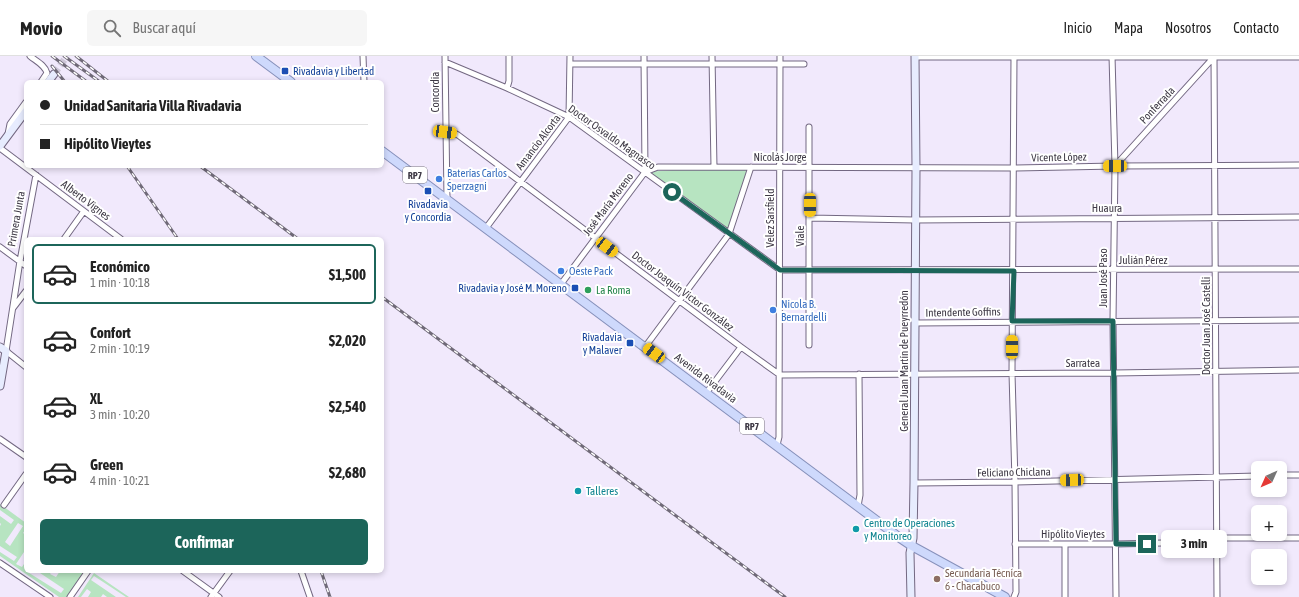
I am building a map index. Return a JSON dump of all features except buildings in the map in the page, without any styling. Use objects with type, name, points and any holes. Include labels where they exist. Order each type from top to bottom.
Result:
[{"type":"main road","points":[[256,56],[267,60],[289,80]]},
{"type":"main road","name":"Avenida Rivadavia","points":[[384,152],[912,546],[1005,597]]},
{"type":"street","points":[[30,56],[45,67],[50,73]]},
{"type":"street","points":[[363,56],[364,80]]},
{"type":"street","name":"Concordia","points":[[445,56],[447,199]]},
{"type":"street","points":[[507,88],[509,81],[509,56]]},
{"type":"street","name":"Amancio Alcorta","points":[[486,228],[569,117],[570,56]]},
{"type":"street","name":"José María Moreno","points":[[561,284],[645,172],[644,56]]},
{"type":"street","points":[[712,56],[714,167]]},
{"type":"street","name":"Velez Sarsfield","points":[[777,445],[779,437],[780,375],[780,56]]},
{"type":"street","points":[[1014,56],[1014,271],[1012,321],[1016,544],[1016,592],[1014,597]]},
{"type":"street","points":[[915,57],[1299,57]]},
{"type":"street","name":"General Juan Martín de Pueyrredón","points":[[911,597],[910,553],[913,538],[914,483],[916,168],[915,57]]},
{"type":"street","name":"Juan José Paso","points":[[1112,57],[1115,166],[1113,321],[1116,597]]},
{"type":"street","name":"Ponferrada","points":[[1115,166],[1214,57]]},
{"type":"street","name":"Doctor Juan José Castelli","points":[[1214,57],[1217,597]]},
{"type":"street","name":"Doctor Osvaldo Magnasco","points":[[445,62],[507,88],[569,117],[780,270]]},
{"type":"street","points":[[570,64],[804,64]]},
{"type":"street","points":[[43,80],[50,73]]},
{"type":"street","points":[[48,80],[50,73]]},
{"type":"street","points":[[8,135],[10,124],[24,105]]},
{"type":"street","points":[[0,147],[24,113]]},
{"type":"street","name":"Viale","points":[[809,127],[809,345]]},
{"type":"street","name":"Doctor Joaquín Victor González","points":[[445,132],[458,135],[780,375]]},
{"type":"street","name":"Alberto Vignes","points":[[0,147],[24,166]]},
{"type":"street","name":"Vicente López","points":[[916,168],[1299,165]]},
{"type":"street","name":"Nicolás Jorge","points":[[645,172],[658,167],[780,166],[916,168]]},
{"type":"street","points":[[645,347],[729,234],[750,167]]},
{"type":"street","name":"Alberto Vignes","points":[[27,168],[118,237]]},
{"type":"street","name":"Primera Junta","points":[[24,237],[36,175]]},
{"type":"street","points":[[65,237],[84,211]]},
{"type":"street","name":"Huaura","points":[[810,218],[915,220],[1299,217]]},
{"type":"street","name":"Primera Junta","points":[[0,386],[3,349],[12,309],[24,240]]},
{"type":"street","points":[[0,247],[24,264]]},
{"type":"street","name":"Julián Pérez","points":[[915,271],[1299,269]]},
{"type":"street","points":[[780,270],[915,271]]},
{"type":"street","points":[[12,309],[24,294]]},
{"type":"street","name":"Intendente Goffins","points":[[915,323],[1012,321],[1299,320]]},
{"type":"street","points":[[707,392],[741,347]]},
{"type":"street","points":[[3,349],[24,365]]},
{"type":"street","name":"Sarratea","points":[[914,374],[1299,370]]},
{"type":"street","points":[[858,506],[860,495],[859,374]]},
{"type":"street","points":[[780,375],[914,374]]},
{"type":"street","points":[[0,439],[24,456]]},
{"type":"street","points":[[1287,475],[1299,475]]},
{"type":"street","name":"Feliciano Chiclana","points":[[914,483],[1251,476]]},
{"type":"street","points":[[4,505],[24,477]]},
{"type":"street","name":"Hipólito Vieytes","points":[[1016,544],[1116,544],[1210,542],[1223,538],[1299,538]]},
{"type":"street","points":[[1065,545],[1065,597]]},
{"type":"street","points":[[0,563],[50,597]]},
{"type":"street","points":[[70,597],[87,573]]},
{"type":"street","points":[[186,573],[212,595],[219,597]]},
{"type":"street","points":[[212,595],[228,573]]},
{"type":"street","points":[[301,573],[310,597]]},
{"type":"green space","points":[[714,167],[751,167],[729,234],[645,172]]},
{"type":"green space","points":[[0,504],[24,522],[24,552],[16,564],[22,567],[24,564],[24,573],[0,556],[0,552],[14,561],[17,557],[0,546],[0,516],[11,524],[14,520],[0,510]],"holes":[[[18,523],[23,526],[10,546],[5,542]]]},
{"type":"green space","points":[[24,573],[29,573],[61,593],[64,589],[40,573],[51,573],[56,577],[59,573],[84,573],[67,597],[59,597]]},
{"type":"green space","points":[[94,573],[129,597],[126,597],[94,576],[91,580],[116,597],[107,597],[103,594],[101,597],[88,597],[91,592],[87,589],[81,597],[78,597]]},
{"type":"tunnel","points":[[54,74],[67,56]]},
{"type":"railway","points":[[52,56],[84,80]]},
{"type":"railway","points":[[64,56],[97,80]]},
{"type":"railway","points":[[76,56],[106,80]]},
{"type":"railway","points":[[52,66],[63,80]]},
{"type":"railway","points":[[128,168],[177,237]]},
{"type":"railway","points":[[203,168],[295,237]]},
{"type":"railway","points":[[384,298],[785,597]]},
{"type":"railway","points":[[322,573],[330,597]]},
{"type":"place","name":"Rivadavia y Libertad","points":[[285,71]]},
{"type":"place","name":"Baterías Carlos Sperzagni","points":[[439,179]]},
{"type":"place","name":"Rivadavia y Concordia","points":[[428,191]]},
{"type":"place","name":"Oeste Pack","points":[[561,271]]},
{"type":"place","name":"Rivadavia y José M. Moreno","points":[[575,288]]},
{"type":"place","name":"La Roma","points":[[588,290]]},
{"type":"place","name":"Nicola B. Bernardelli","points":[[773,310]]},
{"type":"place","name":"Rivadavia y Malaver","points":[[630,343]]},
{"type":"place","name":"Talleres","points":[[578,491]]},
{"type":"place","name":"Centro de Operaciones y Monitoreo","points":[[856,529]]},
{"type":"place","name":"Secundaria Técnica 6 - Chacabuco","points":[[937,579]]},
{"type":"route","points":[[672,192],[780,270],[1014,271],[1012,321],[1113,321],[1116,544],[1147,544]]}]
